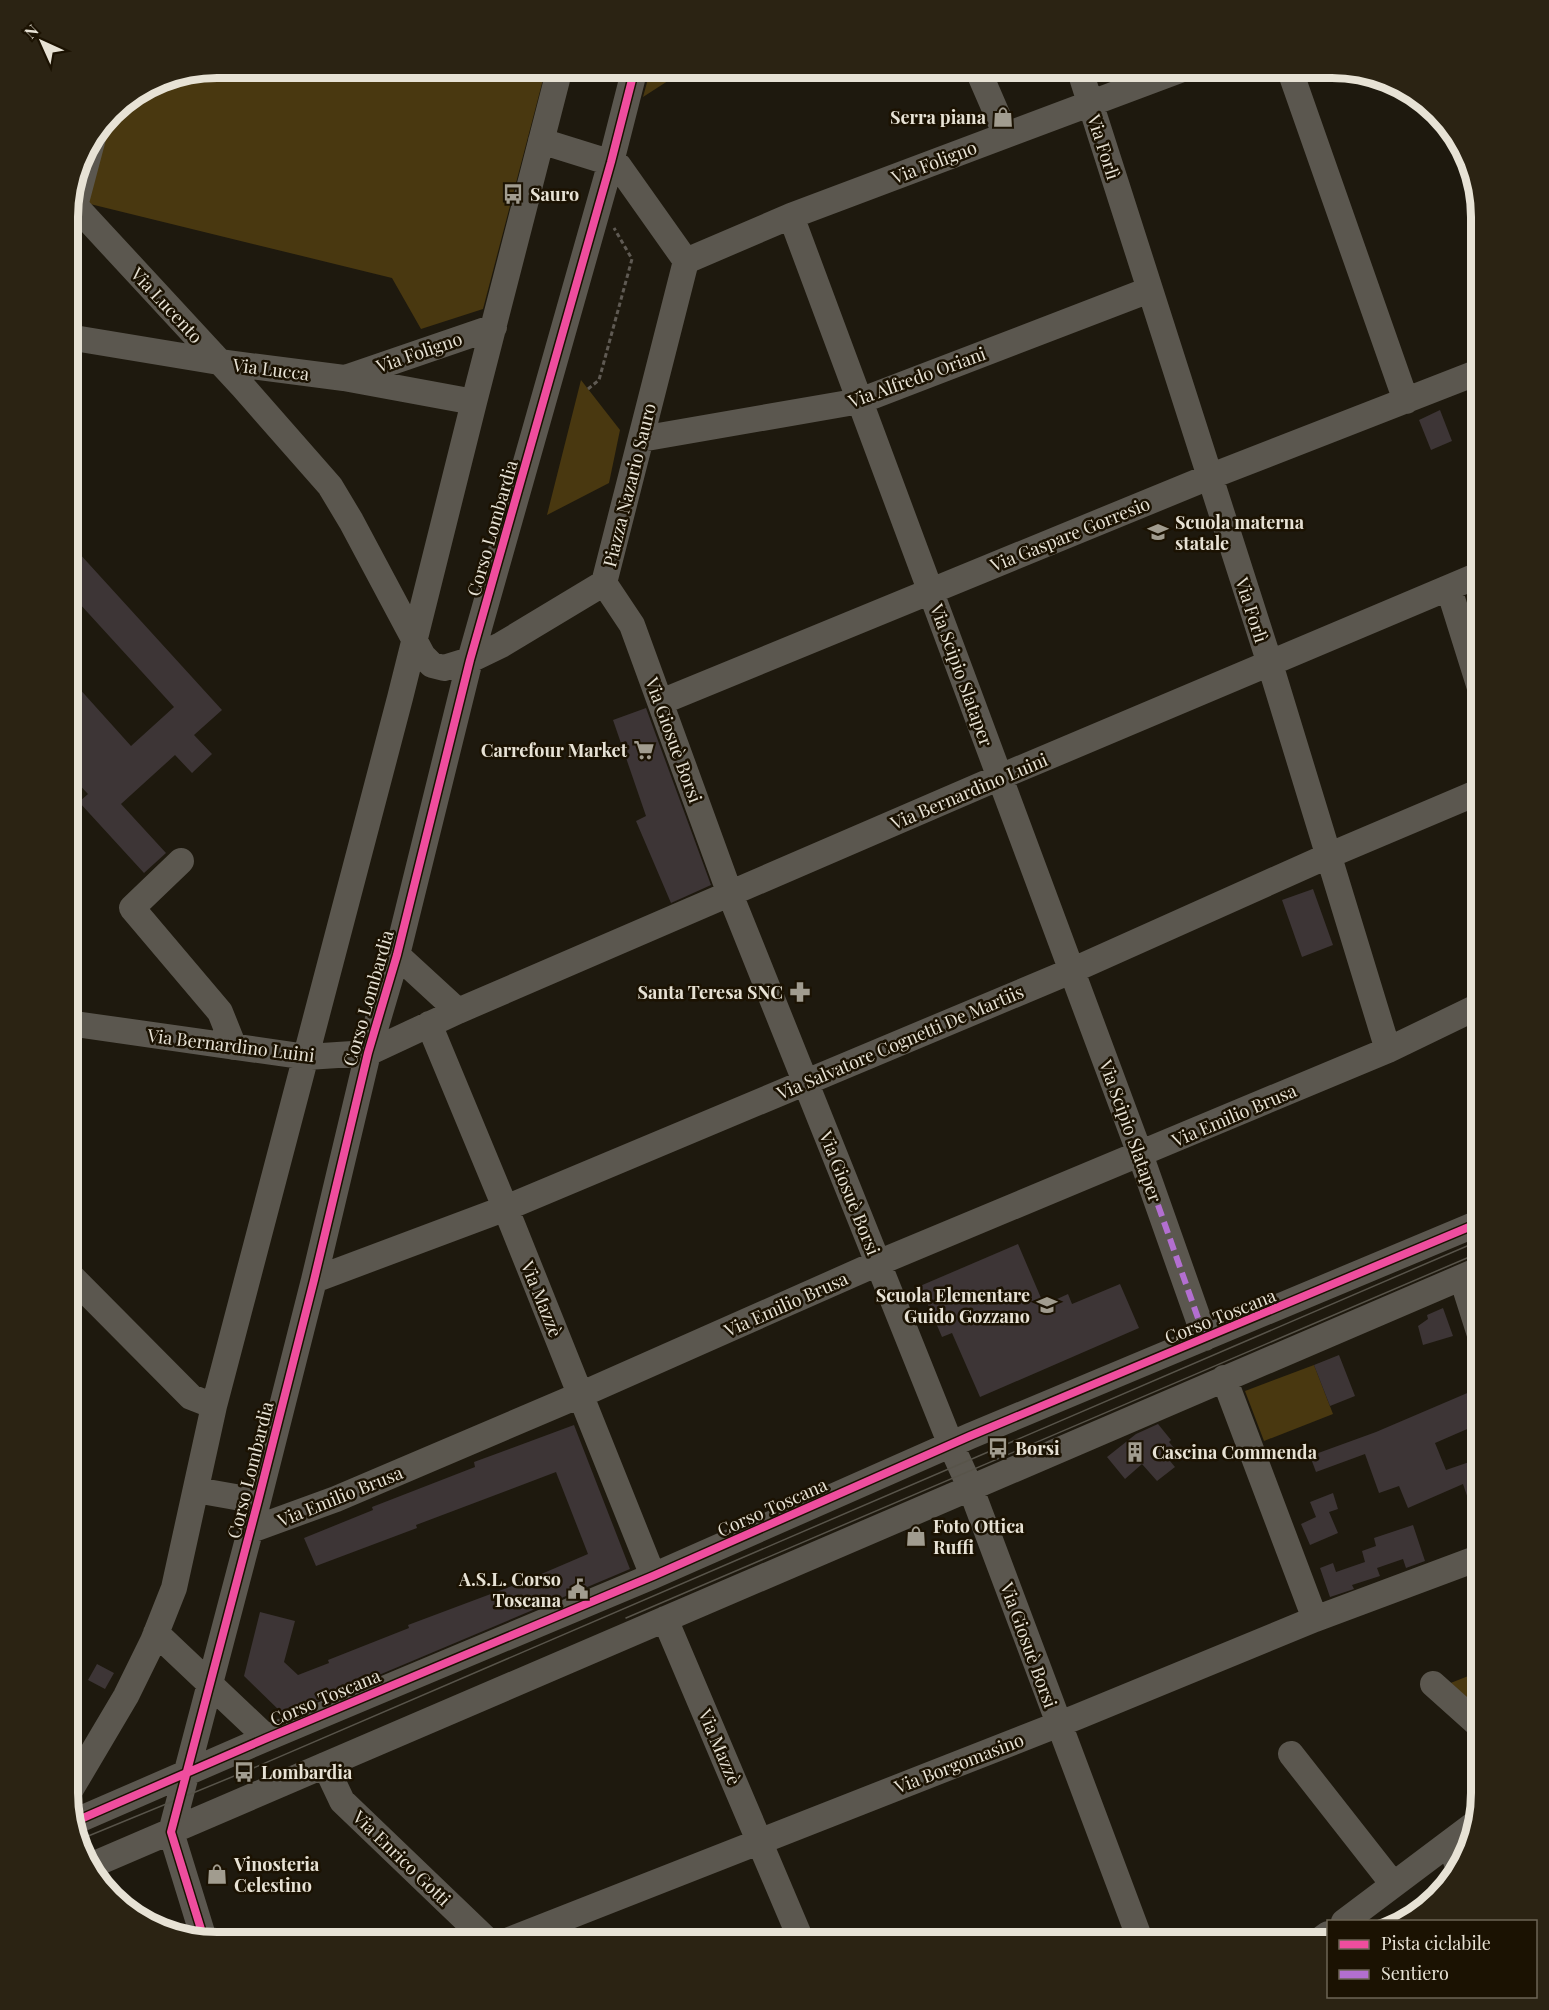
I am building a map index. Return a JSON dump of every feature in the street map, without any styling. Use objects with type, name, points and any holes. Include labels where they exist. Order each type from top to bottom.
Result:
[{"type":"street","points":[[78,1777],[126,1696],[156,1633],[174,1588],[214,1406],[415,642],[557,78]]},
{"type":"street","name":"Corso Lombardia","points":[[171,1832],[258,1502],[368,1053],[397,955],[470,660],[600,203],[632,78]]},
{"type":"street","points":[[981,78],[1006,135]]},
{"type":"street","name":"Via Forlì","points":[[1081,78],[1270,664],[1388,1050]]},
{"type":"street","name":"Via Foligno","points":[[686,261],[792,216],[1158,78]]},
{"type":"street","points":[[1293,78],[1406,401]]},
{"type":"street","points":[[541,141],[618,165],[686,261]]},
{"type":"street","name":"Via Lucento","points":[[78,209],[330,486]]},
{"type":"street","name":"Via Scipio Slataper","points":[[792,216],[1140,1154],[1205,1338]]},
{"type":"street","name":"Piazza Nazario Sauro","points":[[330,486],[415,642],[423,656],[432,665],[444,668],[470,660],[501,645],[604,583],[686,261]]},
{"type":"street","name":"Via Alfredo Oriani","points":[[641,439],[860,401],[1149,290]]},
{"type":"street","name":"Via Foligno","points":[[345,378],[494,327]]},
{"type":"street","name":"Via Lucca","points":[[78,339],[219,362],[345,378],[474,402]]},
{"type":"street","name":"Via Gaspare Gorresio","points":[[661,702],[1209,477],[1471,375]]},
{"type":"street","name":"Via Bernardino Luini","points":[[78,1024],[307,1057],[368,1053],[458,1011],[1000,777],[1471,579]]},
{"type":"street","name":"Via Giosuè Borsi","points":[[604,583],[632,625],[730,894],[951,1445],[971,1489],[1137,1932]]},
{"type":"street","points":[[1449,589],[1471,657]]},
{"type":"street","name":"Via Salvatore Cognetti De Martiis","points":[[314,1280],[506,1208],[1071,971],[1330,855],[1471,796]]},
{"type":"street","points":[[181,861],[132,908],[220,1012],[234,1047]]},
{"type":"street","points":[[397,955],[458,1011]]},
{"type":"street","name":"Via Emilio Brusa","points":[[250,1530],[336,1500],[878,1263],[1388,1050],[1471,1010]]},
{"type":"street","name":"Via Mazzè","points":[[429,1024],[506,1208],[653,1576]]},
{"type":"street","name":"Corso Toscana","points":[[81,1819],[653,1576],[951,1445],[1471,1227]]},
{"type":"street","points":[[97,1863],[971,1489],[1224,1378],[1471,1274]]},
{"type":"street","points":[[78,1283],[191,1397],[214,1406]]},
{"type":"street","points":[[1224,1378],[1315,1619]]},
{"type":"street","points":[[196,1490],[258,1502]]},
{"type":"street","name":"Via Borgomasino","points":[[529,1932],[1058,1724],[1315,1619],[1471,1561]]},
{"type":"street","name":"Via Mazzè","points":[[665,1619],[798,1932]]},
{"type":"street","points":[[156,1633],[267,1738]]},
{"type":"street","points":[[1434,1684],[1471,1717]]},
{"type":"street","points":[[1291,1754],[1393,1884]]},
{"type":"street","name":"Via Enrico Gotti","points":[[325,1765],[342,1801],[479,1932]]},
{"type":"street","points":[[171,1832],[202,1931]]},
{"type":"street","points":[[1347,1920],[1465,1832]]},
{"type":"street","points":[[1450,1843],[1455,1858]]},
{"type":"path","points":[[588,389],[599,380],[632,259],[600,203]]},
{"type":"shaded area","points":[[208,78],[543,78],[483,309],[421,329],[392,278],[86,203],[105,135],[140,101],[156,92],[181,83]]},
{"type":"shaded area","points":[[648,78],[672,78],[643,97]]},
{"type":"shaded area","points":[[581,380],[620,430],[609,483],[547,515]]},
{"type":"shaded area","points":[[1314,1365],[1333,1414],[1264,1441],[1245,1391]]},
{"type":"shaded area","points":[[1471,1675],[1471,1710],[1443,1686]]},
{"type":"building","points":[[1440,410],[1452,441],[1431,450],[1419,420]]},
{"type":"building","points":[[78,552],[222,710],[194,735],[212,754],[192,773],[175,755],[121,804],[166,853],[144,873],[79,802],[88,794],[78,784],[78,687],[131,746],[174,707],[78,602]]},
{"type":"building","points":[[646,708],[711,885],[671,903],[636,821],[646,816],[613,720]]},
{"type":"building","points":[[1313,889],[1333,945],[1302,957],[1282,900]]},
{"type":"building","points":[[1018,1244],[1044,1305],[1068,1294],[1072,1304],[1120,1284],[1139,1328],[980,1397],[952,1333],[942,1337],[920,1286]]},
{"type":"building","points":[[1443,1308],[1453,1336],[1423,1345],[1418,1326],[1428,1319],[1427,1315]]},
{"type":"building","points":[[1339,1355],[1355,1396],[1330,1406],[1314,1365]]},
{"type":"building","points":[[1471,1391],[1471,1427],[1435,1443],[1446,1470],[1471,1461],[1471,1508],[1463,1484],[1408,1508],[1399,1486],[1379,1493],[1365,1454],[1316,1472],[1310,1456],[1376,1432]]},
{"type":"building","name":"Cascina Commenda","points":[[1158,1424],[1179,1454],[1170,1461],[1175,1467],[1157,1481],[1142,1464],[1125,1479],[1107,1457],[1136,1434]]},
{"type":"building","points":[[574,1425],[630,1569],[284,1715],[244,1676],[260,1612],[295,1621],[284,1662],[298,1675],[329,1663],[328,1660],[409,1628],[408,1625],[525,1581],[588,1554],[556,1472],[316,1566],[304,1538],[373,1510],[372,1507],[475,1467],[474,1462]]},
{"type":"building","points":[[1333,1493],[1338,1509],[1329,1512],[1338,1533],[1310,1545],[1301,1524],[1316,1517],[1310,1502]]},
{"type":"building","points":[[1413,1525],[1425,1561],[1406,1568],[1403,1559],[1377,1568],[1380,1576],[1352,1585],[1354,1589],[1330,1597],[1320,1568],[1333,1563],[1336,1572],[1365,1562],[1362,1551],[1376,1546],[1374,1538]]},
{"type":"building","points":[[97,1664],[114,1673],[105,1689],[88,1680]]},
{"type":"tram line","points":[[86,1837],[244,1772],[1471,1244]]},
{"type":"tram line","points":[[626,1618],[1471,1256]]},
{"type":"marked path","points":[[1140,1154],[1205,1338]]},
{"type":"cycle path","points":[[202,1931],[171,1832],[258,1501],[368,1053],[397,955],[470,660],[611,162],[632,78]]},
{"type":"cycle path","points":[[81,1819],[653,1576],[970,1436],[1471,1226]]},
{"type":"place","name":"Serra piana","points":[[1003,117]]},
{"type":"place","name":"Sauro","points":[[513,194]]},
{"type":"place","name":"Scuola materna statale","points":[[1158,532]]},
{"type":"place","name":"Carrefour Market","points":[[644,750]]},
{"type":"place","name":"Santa Teresa SNC","points":[[800,992]]},
{"type":"place","name":"Scuola Elementare Guido Gozzano","points":[[1047,1305]]},
{"type":"place","name":"Borsi","points":[[998,1448]]},
{"type":"place","name":"Cascina Commenda","points":[[1135,1452]]},
{"type":"place","name":"Foto Ottica Ruffi","points":[[916,1536]]},
{"type":"place","name":"A.S.L. Corso Toscana","points":[[578,1589]]},
{"type":"place","name":"Lombardia","points":[[244,1772]]},
{"type":"place","name":"Vinosteria Celestino","points":[[217,1874]]}]
